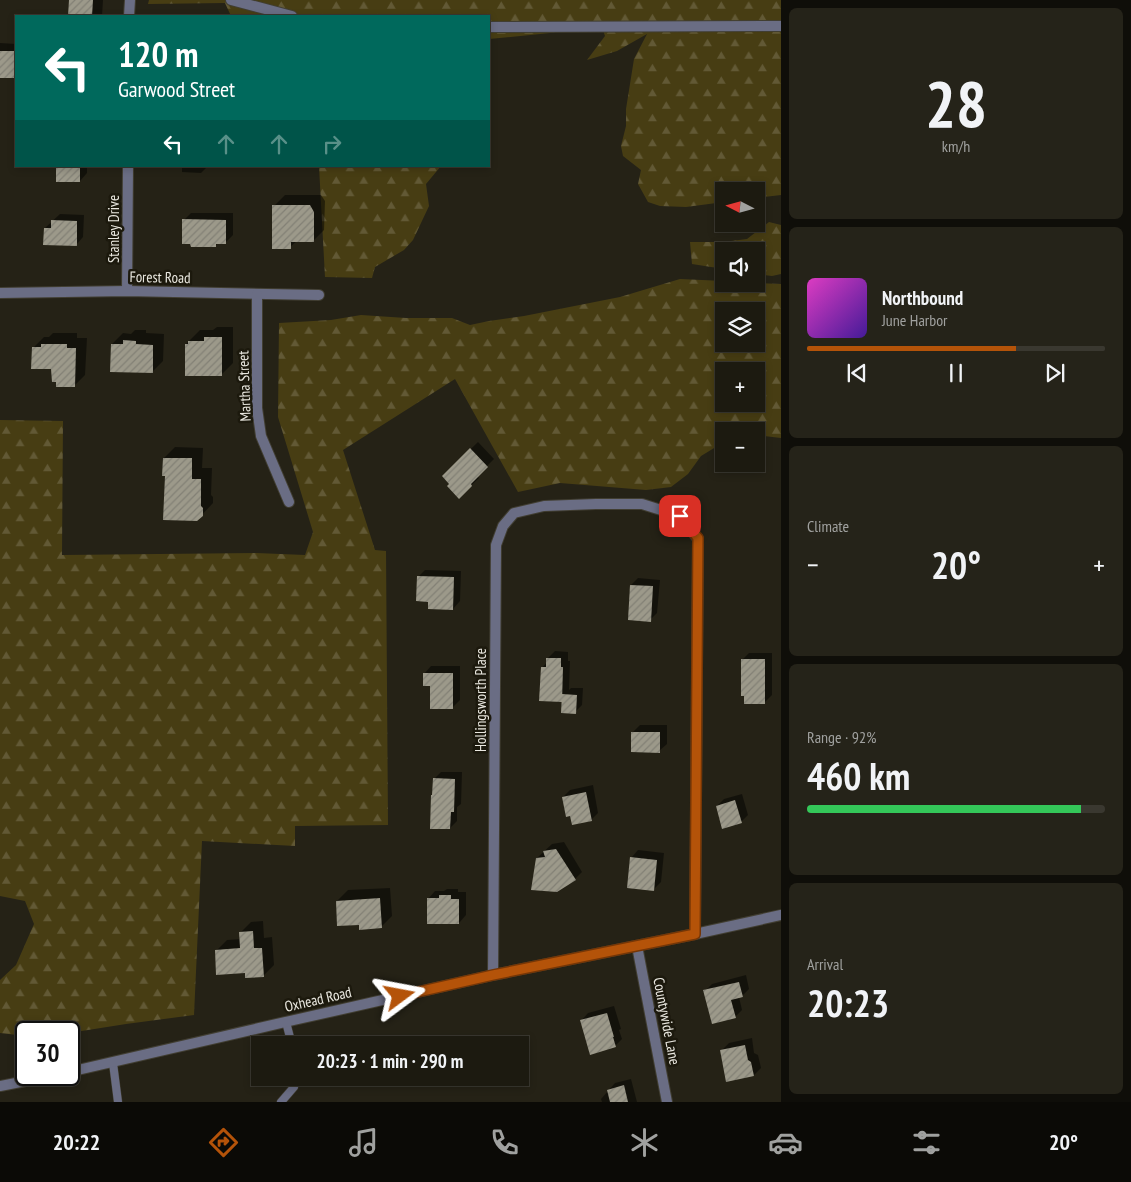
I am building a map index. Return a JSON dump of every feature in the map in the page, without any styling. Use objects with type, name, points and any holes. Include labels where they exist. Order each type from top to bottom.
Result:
[{"type":"street","points":[[129,15],[130,0]]},
{"type":"street","points":[[231,0],[288,15]]},
{"type":"street","points":[[490,26],[781,26]]},
{"type":"street","name":"Stanley Drive","points":[[127,291],[128,167]]},
{"type":"street","name":"Forest Road","points":[[0,293],[127,291],[319,295]]},
{"type":"street","name":"Martha Street","points":[[257,294],[257,408],[261,436],[288,502]]},
{"type":"street","name":"Hollingsworth Place","points":[[493,975],[496,545],[503,526],[514,513],[544,506],[642,504],[680,516],[698,538],[695,934]]},
{"type":"street","name":"Oxhead Road","points":[[80,1070],[493,975],[781,915]]},
{"type":"street","name":"Countywide Lane","points":[[638,946],[667,1102]]},
{"type":"street","points":[[0,1086],[15,1083]]},
{"type":"lane","points":[[286,1022],[290,1036]]},
{"type":"lane","points":[[113,1063],[118,1102]]},
{"type":"lane","points":[[280,1102],[294,1086]]},
{"type":"green space","points":[[149,0],[781,0],[781,195],[765,197],[765,182],[715,182],[715,203],[686,207],[660,206],[648,202],[638,184],[641,170],[623,156],[621,146],[626,126],[626,109],[634,59],[647,34],[617,51],[587,60],[605,36],[601,24],[550,33],[490,39],[490,15],[231,15],[225,3],[148,4]]},
{"type":"green space","points":[[319,167],[440,167],[426,184],[429,206],[413,240],[404,250],[375,267],[372,278],[325,277]]},
{"type":"green space","points":[[769,222],[781,225],[781,274],[765,275],[765,242],[723,242],[747,239],[756,232],[765,232],[765,225]]},
{"type":"green space","points":[[690,242],[715,242],[715,268],[692,264]]},
{"type":"green space","points":[[680,279],[715,281],[715,292],[765,292],[765,283],[781,284],[781,438],[765,436],[765,422],[715,422],[715,447],[701,456],[688,474],[671,487],[646,490],[560,483],[518,492],[455,379],[343,450],[375,550],[386,551],[388,825],[295,826],[295,846],[202,841],[194,1015],[80,1031],[80,1021],[15,1021],[15,1035],[0,1033],[0,980],[16,965],[34,924],[25,901],[0,896],[0,420],[63,421],[62,555],[256,553],[305,555],[313,532],[278,417],[279,323],[331,320],[361,315],[406,318],[452,318],[470,325],[620,297]]},
{"type":"building","points":[[69,0],[93,0],[92,15],[68,15]]},
{"type":"building","points":[[0,51],[15,51],[14,78],[0,78]]},
{"type":"building","points":[[56,167],[80,167],[80,182],[56,182]]},
{"type":"building","points":[[272,205],[310,205],[314,212],[314,242],[291,242],[291,249],[272,249]]},
{"type":"building","points":[[182,219],[226,220],[226,244],[216,244],[216,247],[191,247],[190,244],[182,244]]},
{"type":"building","points":[[51,220],[77,221],[77,246],[43,245],[44,228],[51,228]]},
{"type":"building","points":[[204,337],[222,337],[222,376],[185,376],[185,344],[188,344],[188,341],[204,341]]},
{"type":"building","points":[[123,340],[136,341],[136,344],[153,345],[153,373],[110,372],[111,344],[123,344]]},
{"type":"building","points":[[41,344],[67,344],[67,348],[76,348],[75,387],[56,387],[56,382],[52,382],[51,369],[31,369],[32,347],[41,347]]},
{"type":"building","points":[[470,448],[488,467],[459,499],[447,486],[449,484],[442,476]]},
{"type":"building","points":[[163,458],[192,458],[192,479],[201,479],[203,516],[197,521],[163,520],[165,476],[162,476]]},
{"type":"building","points":[[417,576],[454,577],[453,610],[428,609],[428,602],[416,601]]},
{"type":"building","points":[[630,585],[653,586],[651,622],[628,620]]},
{"type":"building","points":[[546,658],[561,658],[561,667],[563,667],[562,702],[539,701],[541,667],[546,667]]},
{"type":"building","points":[[741,659],[765,659],[765,704],[744,704],[744,696],[741,696]]},
{"type":"building","points":[[423,673],[453,673],[453,709],[430,709],[430,686],[423,686]]},
{"type":"building","points":[[562,694],[577,695],[576,714],[561,713]]},
{"type":"building","points":[[631,732],[660,732],[660,753],[631,752]]},
{"type":"building","points":[[433,778],[455,779],[454,812],[451,812],[450,829],[430,829]]},
{"type":"building","points":[[586,792],[592,821],[572,825],[570,816],[566,817],[562,797]]},
{"type":"building","points":[[735,800],[742,823],[722,829],[716,806]]},
{"type":"building","points":[[556,849],[576,880],[557,892],[531,890],[536,858],[545,857],[543,851]]},
{"type":"building","points":[[630,857],[657,860],[654,891],[627,888]]},
{"type":"building","points":[[439,895],[451,895],[451,899],[459,899],[459,924],[427,924],[427,898],[439,898]]},
{"type":"building","points":[[380,898],[382,928],[359,930],[359,925],[337,926],[336,901]]},
{"type":"building","points":[[253,931],[254,948],[262,948],[264,977],[245,978],[245,973],[216,975],[215,950],[240,948],[239,932]]},
{"type":"building","points":[[739,982],[743,997],[731,1000],[736,1018],[712,1024],[703,990]]},
{"type":"building","points":[[607,1013],[616,1047],[590,1055],[580,1020]]},
{"type":"building","points":[[745,1045],[754,1076],[726,1082],[720,1050]]},
{"type":"building","points":[[624,1085],[628,1102],[610,1102],[607,1090]]},
{"type":"route","points":[[400,996],[695,934],[698,538],[680,516]]}]
